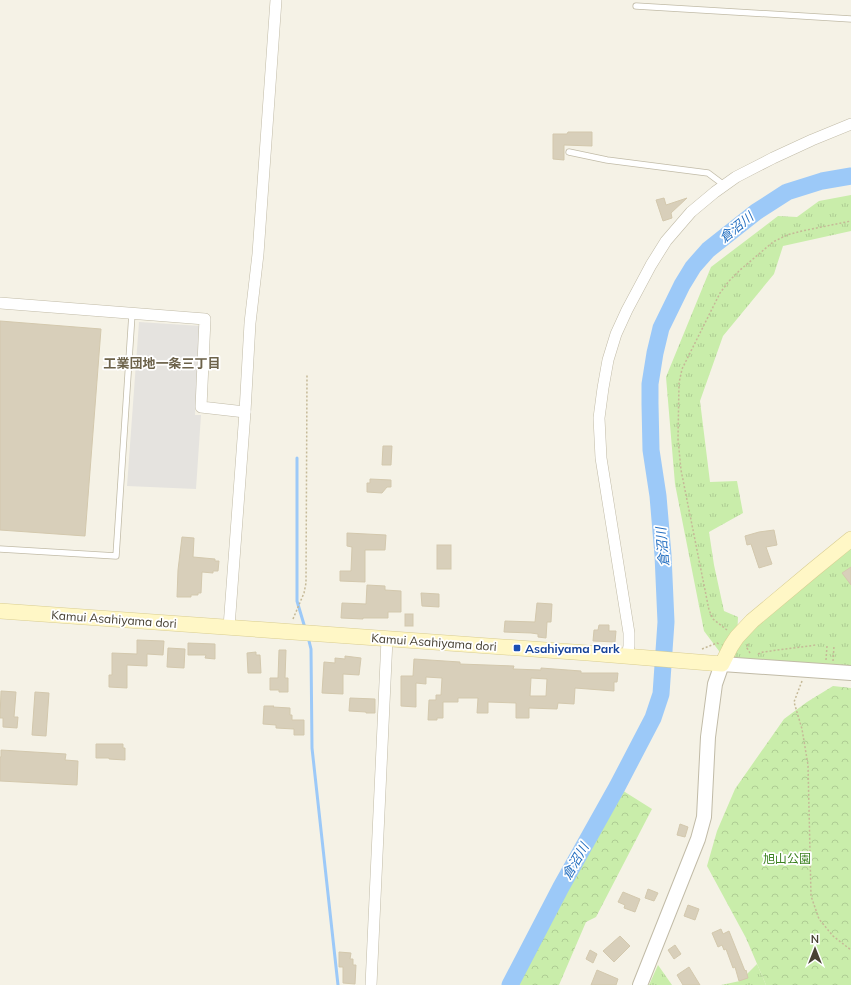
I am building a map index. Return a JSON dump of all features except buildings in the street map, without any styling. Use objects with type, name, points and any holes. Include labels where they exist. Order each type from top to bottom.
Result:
[{"type":"main road","points":[[722,664],[731,646],[752,621],[851,539]]},
{"type":"main road","name":"Kamui Asahiyama dori","points":[[0,611],[722,664]]},
{"type":"street","points":[[229,627],[250,323],[258,254],[276,0]]},
{"type":"street","points":[[627,656],[629,633],[601,458],[599,418],[608,360],[616,334],[651,265],[666,241],[691,212],[736,177],[812,140],[851,124]]},
{"type":"street","points":[[0,303],[205,319],[201,407],[245,412]]},
{"type":"street","points":[[371,985],[387,639]]},
{"type":"street","points":[[640,985],[698,839],[704,817],[708,737],[715,684],[722,664],[851,673]]},
{"type":"lane","points":[[636,6],[851,19]]},
{"type":"lane","points":[[569,152],[607,160],[708,173],[724,186]]},
{"type":"lane","points":[[0,548],[116,556],[132,314]]},
{"type":"path","points":[[737,638],[713,619],[687,502],[681,470],[678,439],[679,383],[682,370],[720,292],[740,270],[773,242],[787,235],[851,221]]},
{"type":"path","points":[[300,632],[306,583],[307,374]]},
{"type":"path","points":[[758,654],[816,644]]},
{"type":"path","points":[[800,669],[802,682],[794,702],[802,729],[808,765],[811,896],[819,919],[833,936],[851,950]]},
{"type":"green space","points":[[851,195],[851,231],[783,246],[774,274],[723,336],[700,401],[710,482],[737,481],[743,513],[709,532],[714,565],[724,611],[738,617],[737,637],[851,540],[851,673],[725,659],[704,631],[675,484],[666,377],[711,267],[778,216],[797,217],[819,201]]},
{"type":"green space","name":"旭山公園","points":[[833,686],[851,688],[851,985],[766,985],[746,938],[707,866],[717,831],[735,789],[784,719],[807,702]]},
{"type":"green space","points":[[617,787],[652,809],[596,917],[586,922],[559,985],[510,985],[561,887]]},
{"type":"green space","points":[[757,964],[766,985],[721,985],[740,981]]},
{"type":"green space","points":[[658,965],[672,985],[649,985]]},
{"type":"shaded area","points":[[139,322],[201,326],[195,415],[201,415],[196,489],[127,486]]},
{"type":"waterway","name":"倉沼川","points":[[510,985],[561,887],[617,787],[653,718],[661,694],[666,622],[663,555],[658,496],[651,450],[650,404],[650,384],[661,328],[682,285],[693,267],[708,250],[756,212],[787,192],[822,181],[851,176]]},
{"type":"waterway","points":[[297,458],[297,601],[305,628]]},
{"type":"waterway","points":[[308,637],[311,649],[312,748],[338,985]]},
{"type":"place","name":"Asahiyama Park","points":[[517,648]]},
{"type":"district","name":"工業団地一条三丁目","points":[[162,363]]}]
